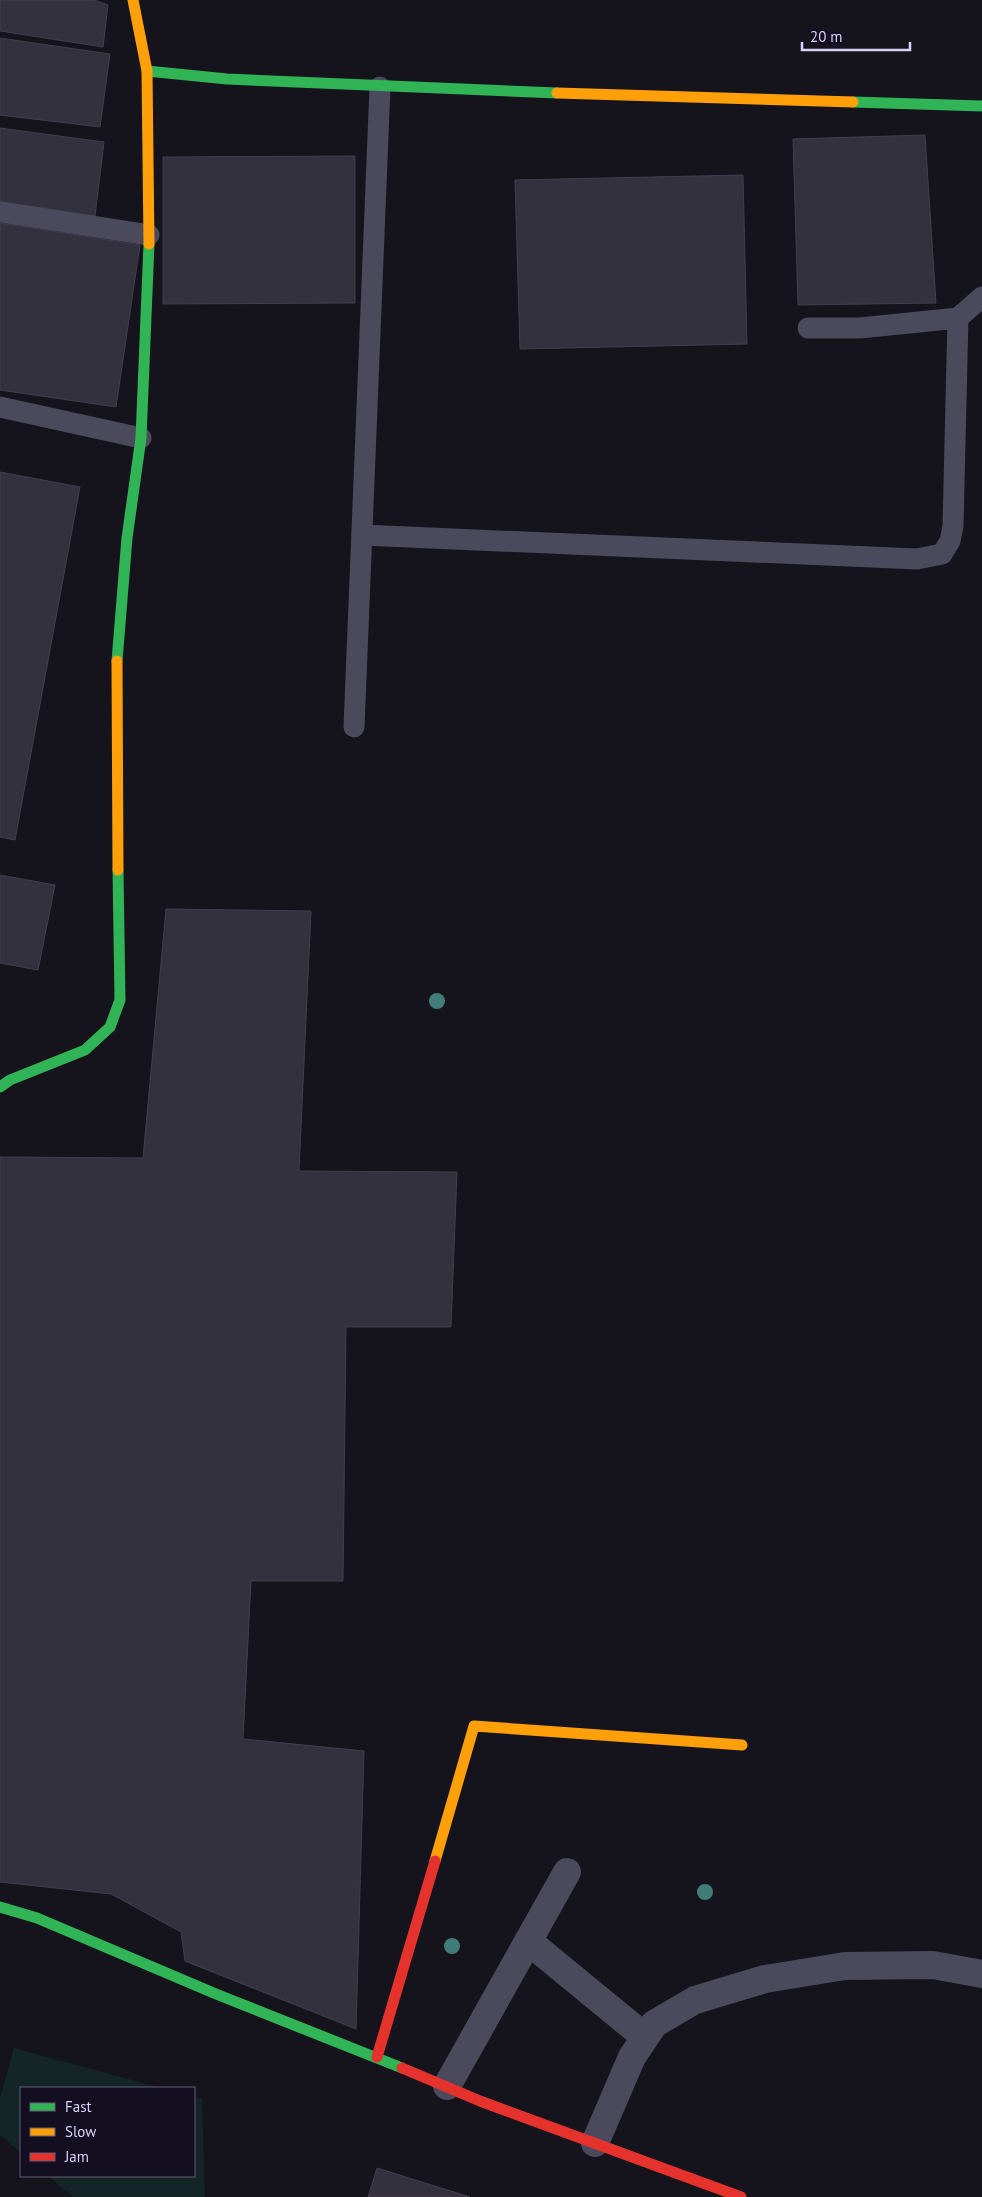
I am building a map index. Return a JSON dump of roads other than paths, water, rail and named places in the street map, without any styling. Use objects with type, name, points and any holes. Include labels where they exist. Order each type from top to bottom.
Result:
[{"type":"street","points":[[0,1088],[10,1080],[85,1050],[110,1027],[120,1000],[116,774],[117,639],[127,538],[142,438],[149,235],[147,199],[147,71],[133,0]]},
{"type":"street","points":[[147,71],[227,79],[380,86],[982,106]]},
{"type":"street","points":[[377,2057],[474,1726],[742,1745]]},
{"type":"street","points":[[447,2086],[567,1872]]},
{"type":"street","points":[[0,1908],[37,1918],[216,1994],[377,2057],[480,2101],[741,2197]]},
{"type":"street","points":[[528,1941],[645,2037]]},
{"type":"street","points":[[595,2143],[632,2057],[654,2024],[695,2000],[765,1979],[845,1966],[934,1965],[982,1974]]},
{"type":"lane","points":[[354,727],[380,86]]},
{"type":"lane","points":[[0,212],[149,235]]},
{"type":"lane","points":[[808,328],[860,328],[958,318],[982,298]]},
{"type":"lane","points":[[362,535],[917,559],[942,554],[950,541],[952,526],[958,318]]},
{"type":"lane","points":[[0,407],[142,438]]}]
